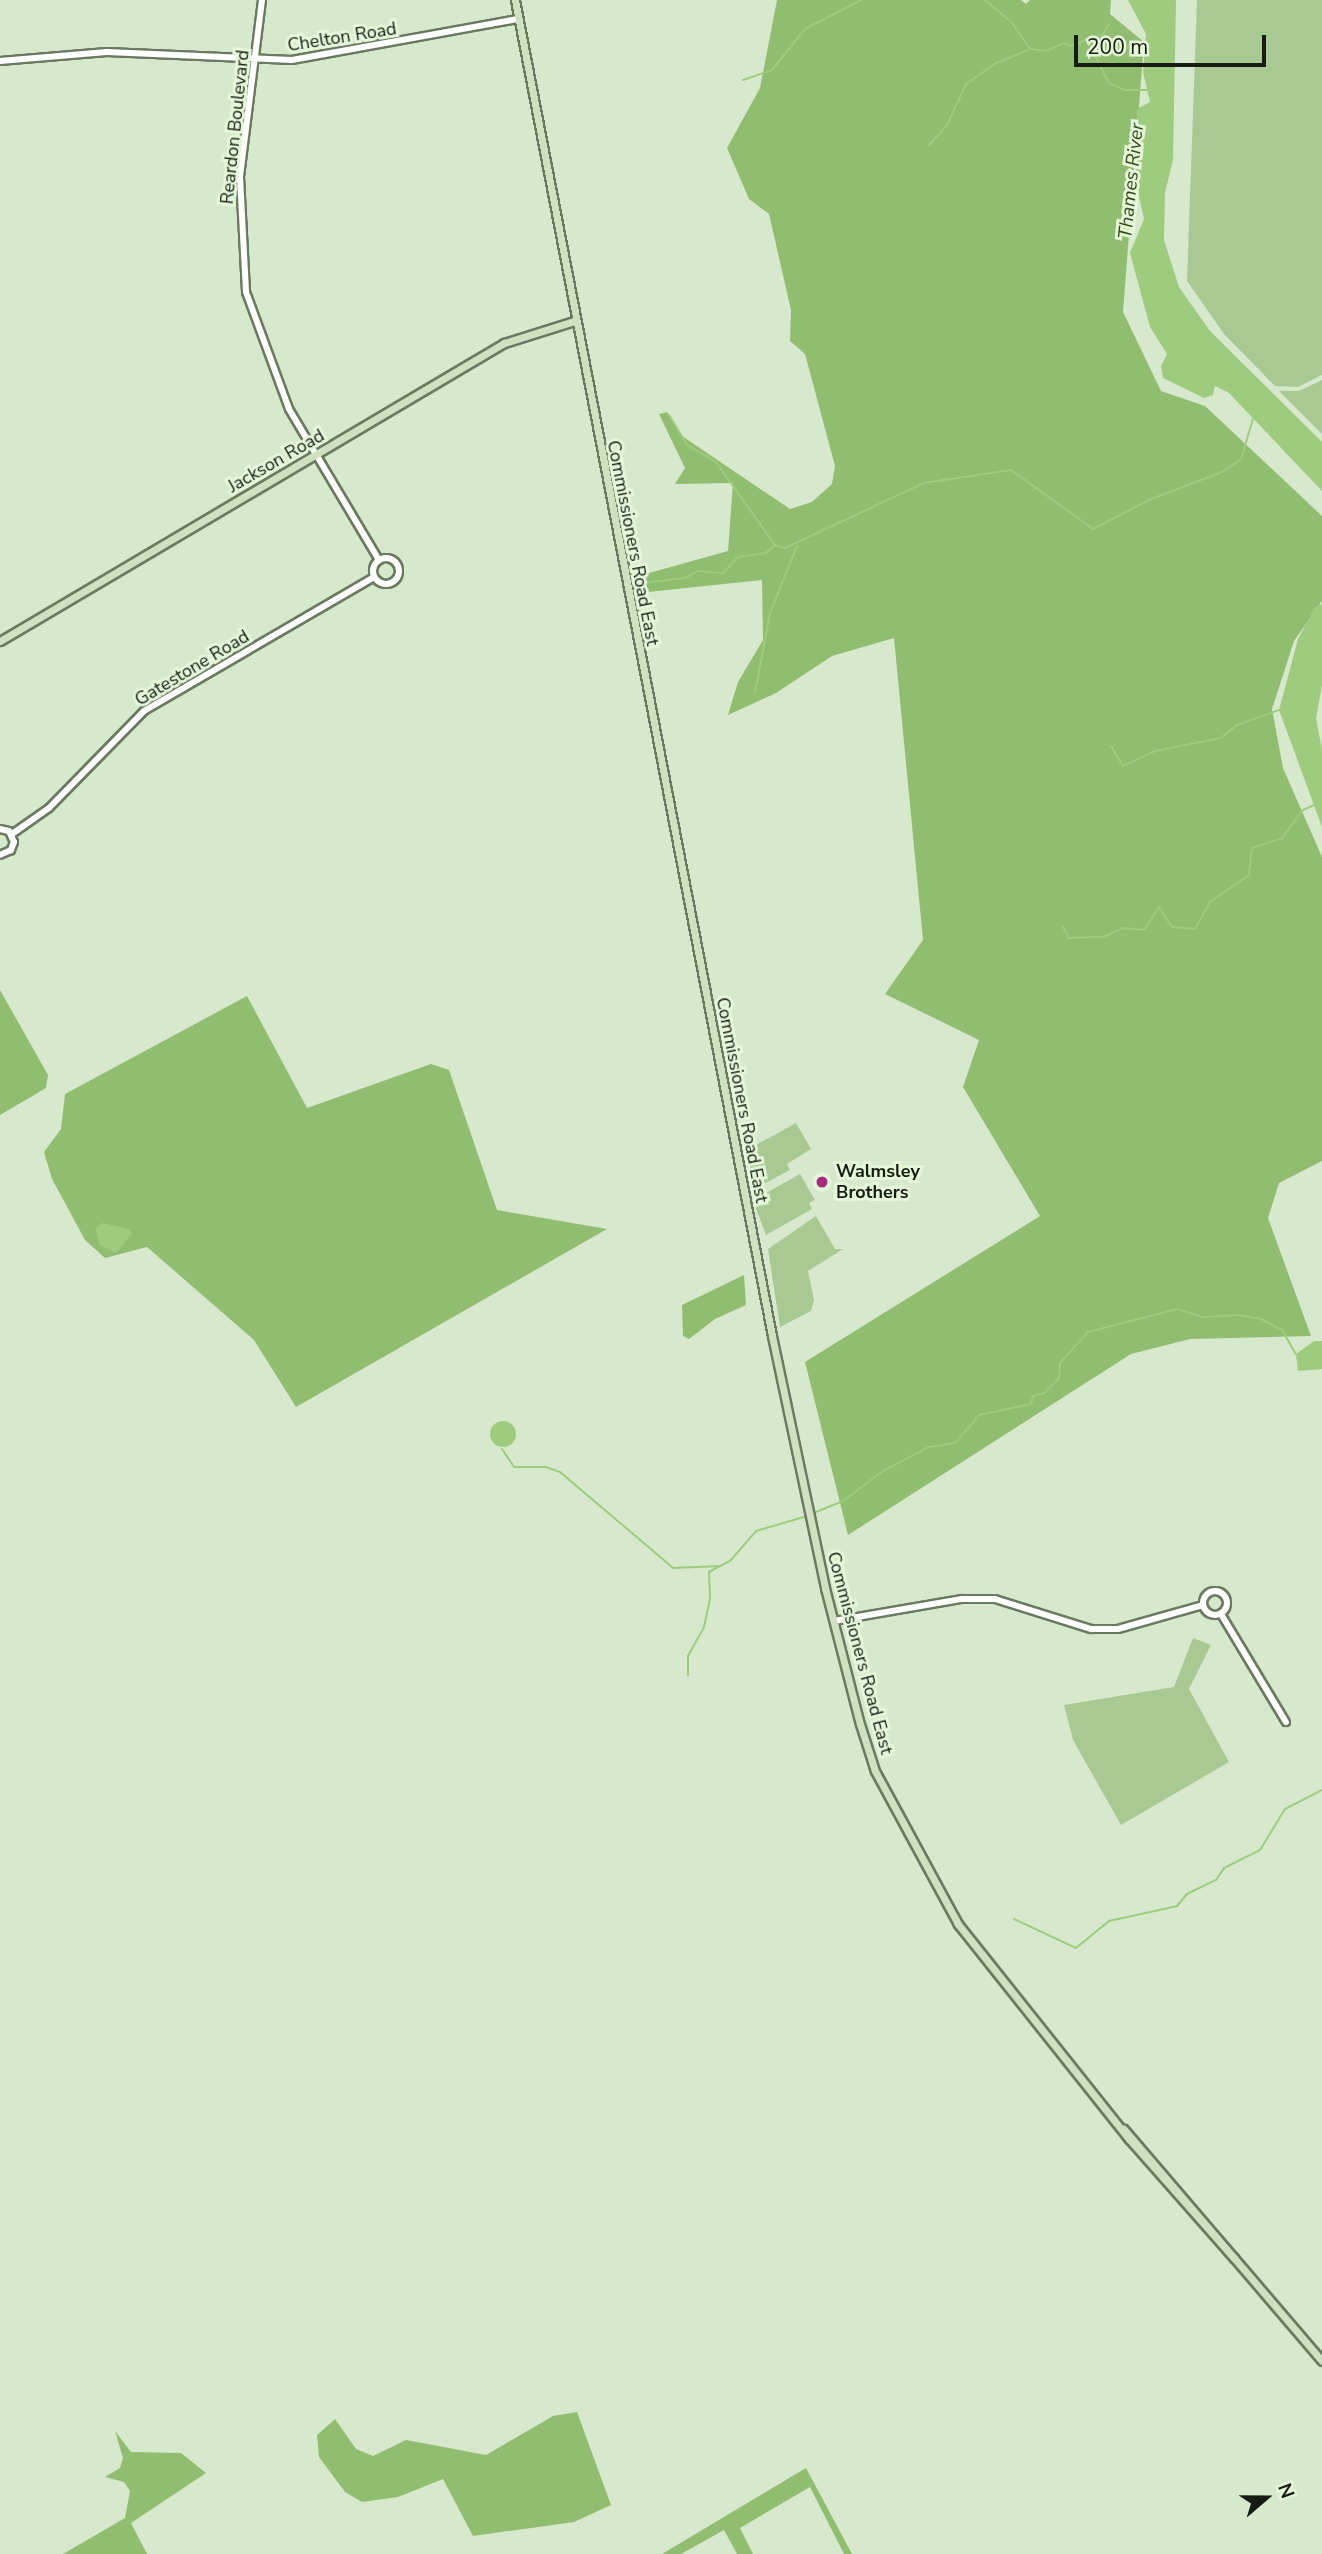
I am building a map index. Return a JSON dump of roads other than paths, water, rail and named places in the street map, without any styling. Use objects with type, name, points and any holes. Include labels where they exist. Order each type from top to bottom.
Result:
[{"type":"main road","name":"Commissioners Road East","points":[[515,0],[574,321],[772,1336],[834,1621],[875,1771],[920,1859],[958,1924],[1124,2129],[1322,2361]]},
{"type":"main road","name":"Jackson Road","points":[[0,640],[317,456],[504,343],[574,321]]},
{"type":"street","name":"Reardon Boulevard","points":[[262,0],[240,177],[246,292],[270,366],[317,456],[379,560]]},
{"type":"street","name":"Chelton Road","points":[[0,61],[107,52],[292,61],[518,19]]},
{"type":"street","points":[[374,577],[379,560]]},
{"type":"street","name":"Gatestone Road","points":[[12,834],[49,808],[144,711],[374,577],[386,584],[398,576],[393,560],[379,560]]},
{"type":"street","points":[[0,829],[12,834],[13,847],[0,855]]},
{"type":"street","points":[[834,1621],[962,1599],[990,1599],[1091,1629],[1118,1629],[1203,1605],[1209,1593],[1222,1593],[1227,1605],[1221,1614]]},
{"type":"street","points":[[1203,1605],[1211,1615],[1221,1614]]},
{"type":"street","points":[[1221,1614],[1286,1722]]},
{"type":"waterway","points":[[743,80],[772,70],[805,29],[861,0]]},
{"type":"waterway","points":[[985,0],[1012,23],[1030,49],[1046,51],[1064,43],[1070,46],[1103,34],[1109,24]]},
{"type":"waterway","points":[[1087,40],[1109,83],[1124,90],[1148,90]]},
{"type":"waterway","points":[[929,145],[947,125],[966,84],[996,63],[1030,49]]},
{"type":"waterway","points":[[669,415],[687,445],[716,462],[775,545],[785,548],[924,483],[1011,470],[1093,529],[1149,500],[1222,472],[1241,459],[1253,419]]},
{"type":"waterway","points":[[642,583],[685,578],[698,571],[723,573],[738,557],[766,553],[775,545]]},
{"type":"waterway","points":[[755,693],[770,613],[797,546]]},
{"type":"waterway","points":[[1111,746],[1123,766],[1155,751],[1221,738],[1237,725],[1279,710]]},
{"type":"waterway","points":[[1063,927],[1069,938],[1103,937],[1123,928],[1144,930],[1159,907],[1172,927],[1195,929],[1210,902],[1249,875],[1252,848],[1282,838],[1303,810],[1314,805]]},
{"type":"waterway","points":[[816,1512],[843,1501],[883,1471],[929,1447],[955,1443],[979,1415],[1031,1404],[1033,1396],[1044,1393],[1059,1378],[1060,1363],[1088,1332],[1177,1309],[1204,1317],[1237,1315],[1261,1319],[1282,1330],[1296,1354]]},
{"type":"waterway","points":[[502,1449],[514,1467],[546,1467],[560,1472],[673,1568],[721,1566]]},
{"type":"waterway","points":[[688,1675],[688,1656],[704,1627],[710,1598],[709,1572],[730,1561],[756,1531],[804,1517]]},
{"type":"waterway","points":[[1014,1919],[1076,1948],[1109,1921],[1177,1906],[1187,1894],[1216,1880],[1224,1868],[1260,1850],[1285,1809],[1322,1790]]},
{"type":"place","name":"Walmsley Brothers","points":[[822,1182]]},
{"type":"water label","name":"Thames River","points":[[1132,181]]}]
